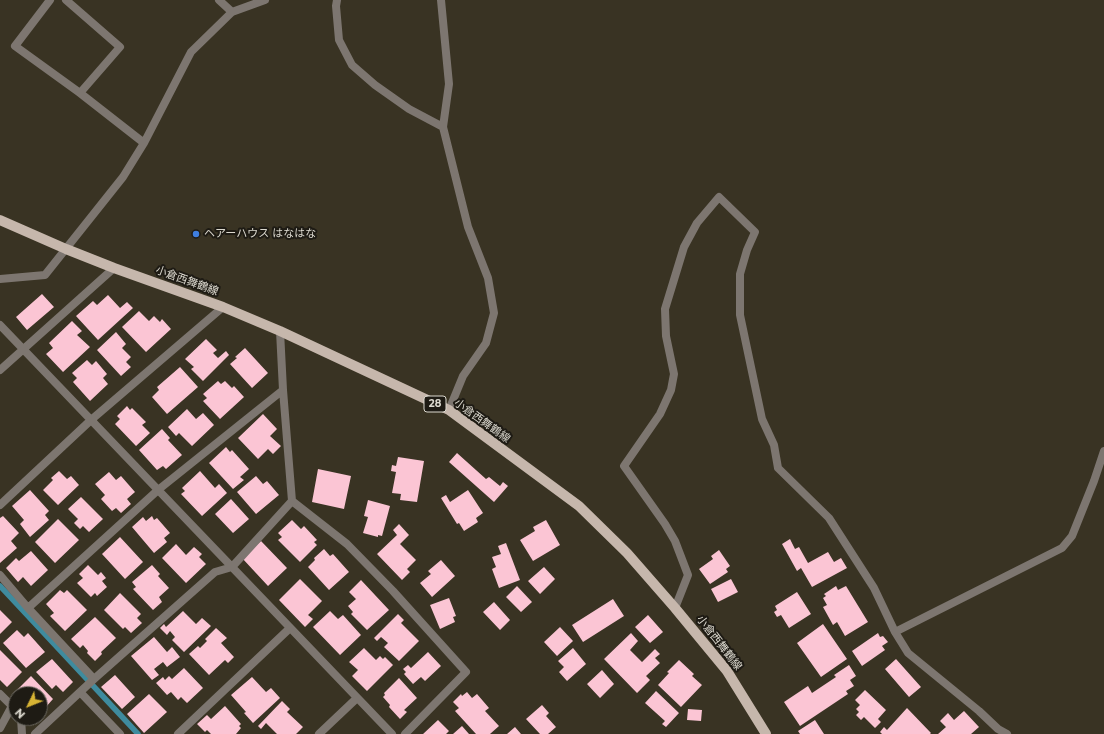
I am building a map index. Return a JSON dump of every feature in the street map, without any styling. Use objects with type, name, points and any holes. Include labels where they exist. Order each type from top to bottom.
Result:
[{"type":"main road","name":"小倉西舞鶴線","points":[[0,220],[114,268],[224,307],[280,331],[449,410],[579,506],[627,553],[727,671],[766,734]]},
{"type":"street","points":[[50,0],[15,46],[80,93],[144,143]]},
{"type":"street","points":[[66,0],[120,47],[80,93]]},
{"type":"street","points":[[220,0],[232,12]]},
{"type":"street","points":[[0,279],[45,275],[123,177],[144,143],[191,52],[232,12],[265,0]]},
{"type":"street","points":[[337,0],[336,6],[339,40],[352,65],[375,85],[409,109],[443,127]]},
{"type":"street","points":[[441,0],[449,84],[443,127],[468,227],[488,278],[494,313],[486,343],[463,376],[449,410]]},
{"type":"street","points":[[675,608],[688,575],[672,535],[624,466],[660,414],[671,390],[674,374],[666,336],[665,309],[684,247],[697,223],[719,198],[755,232],[747,250],[740,274],[740,315],[762,419],[774,446],[778,468],[829,518],[874,588],[895,632],[908,653],[979,711],[998,729],[1007,734]]},
{"type":"street","points":[[0,370],[114,268]]},
{"type":"street","points":[[0,505],[91,420],[224,307]]},
{"type":"street","points":[[0,325],[392,734]]},
{"type":"street","points":[[35,734],[94,679],[215,572],[232,567],[292,502],[280,331]]},
{"type":"street","points":[[28,608],[158,490],[283,390]]},
{"type":"street","points":[[895,632],[1062,548],[1072,536],[1094,481],[1104,451]]},
{"type":"street","points":[[292,502],[347,544],[393,591],[466,672],[405,734]]},
{"type":"street","points":[[0,575],[28,608],[94,679]]},
{"type":"street","points":[[178,734],[290,628]]},
{"type":"street","points":[[80,692],[120,734]]},
{"type":"street","points":[[0,694],[8,702]]},
{"type":"street","points":[[319,734],[357,698]]},
{"type":"street","points":[[0,728],[8,717]]},
{"type":"street","points":[[990,734],[998,729]]},
{"type":"building","points":[[42,294],[54,307],[27,330],[16,317]]},
{"type":"building","points":[[108,295],[120,308],[127,302],[133,308],[98,340],[76,316],[93,301],[97,305]]},
{"type":"building","points":[[139,311],[149,321],[154,316],[160,322],[162,319],[171,329],[146,352],[122,327]]},
{"type":"building","points":[[72,321],[82,331],[77,335],[90,347],[63,372],[46,354],[53,348],[49,343]]},
{"type":"building","points":[[116,332],[126,344],[122,348],[131,357],[126,362],[131,367],[121,376],[97,350]]},
{"type":"building","points":[[206,339],[217,350],[213,353],[218,358],[226,351],[229,355],[203,381],[191,369],[194,367],[185,359]]},
{"type":"building","points":[[245,348],[268,373],[252,388],[230,364]]},
{"type":"building","points":[[87,360],[92,365],[96,361],[107,374],[103,378],[108,384],[90,401],[73,382],[77,378],[72,373]]},
{"type":"building","points":[[180,367],[198,387],[167,414],[152,397],[159,390],[157,387]]},
{"type":"building","points":[[218,381],[221,384],[225,381],[232,388],[234,386],[244,397],[220,419],[203,401],[207,398],[203,394]]},
{"type":"building","points":[[127,406],[130,410],[132,408],[146,422],[142,425],[150,433],[136,446],[115,424],[120,419],[117,416]]},
{"type":"building","points":[[187,409],[196,419],[203,413],[214,425],[192,446],[179,433],[176,436],[168,427]]},
{"type":"building","points":[[263,414],[277,429],[270,436],[281,446],[273,454],[268,449],[258,459],[238,438]]},
{"type":"building","points":[[162,429],[170,438],[168,440],[182,455],[166,469],[163,466],[157,470],[139,450]]},
{"type":"building","points":[[226,447],[230,452],[232,450],[249,469],[240,477],[244,480],[233,489],[209,463]]},
{"type":"building","points":[[457,453],[486,479],[489,477],[500,486],[503,482],[508,486],[494,502],[449,462]]},
{"type":"building","points":[[398,457],[424,461],[417,502],[400,500],[401,494],[392,493],[396,472],[391,471],[392,465],[396,466]]},
{"type":"building","points":[[318,469],[351,476],[344,509],[312,502]]},
{"type":"building","points":[[59,471],[67,479],[71,476],[79,485],[58,505],[43,490],[53,480],[51,478]]},
{"type":"building","points":[[200,471],[215,488],[219,484],[227,493],[202,516],[181,494],[185,491],[182,488]]},
{"type":"building","points":[[109,472],[116,480],[121,476],[135,492],[127,499],[131,504],[121,513],[116,508],[112,511],[101,499],[105,495],[95,484]]},
{"type":"building","points":[[256,476],[263,484],[267,481],[279,495],[256,514],[237,492]]},
{"type":"building","points":[[30,490],[49,511],[45,515],[49,520],[30,537],[20,524],[24,520],[12,506]]},
{"type":"building","points":[[468,490],[483,513],[476,518],[478,522],[464,531],[459,523],[457,524],[441,498],[446,495],[450,502]]},
{"type":"building","points":[[81,497],[103,519],[89,532],[83,526],[80,529],[74,523],[78,519],[68,509]]},
{"type":"building","points":[[231,499],[249,519],[233,533],[215,514]]},
{"type":"building","points":[[368,500],[390,506],[382,536],[378,535],[378,537],[363,533],[368,517],[364,516]]},
{"type":"building","points":[[3,516],[19,533],[11,541],[17,548],[0,563],[0,518]]},
{"type":"building","points":[[152,516],[154,520],[157,518],[170,533],[164,538],[167,542],[154,553],[132,527],[143,517],[146,521]]},
{"type":"building","points":[[58,519],[79,540],[55,563],[35,542]]},
{"type":"building","points":[[292,520],[301,529],[304,526],[317,540],[314,542],[317,545],[300,562],[278,540],[282,537],[278,533]]},
{"type":"building","points":[[546,520],[560,545],[533,561],[520,540],[535,531],[533,527]]},
{"type":"building","points":[[399,524],[409,535],[400,544],[416,560],[407,569],[410,572],[402,580],[377,554],[397,535],[393,530]]},
{"type":"building","points":[[120,537],[143,562],[125,579],[102,554]]},
{"type":"building","points":[[790,539],[795,549],[799,547],[808,563],[828,552],[834,562],[841,558],[847,568],[812,587],[801,568],[797,571],[782,544]]},
{"type":"building","points":[[261,541],[287,568],[268,586],[242,558]]},
{"type":"building","points":[[506,543],[520,580],[499,588],[492,569],[496,567],[492,557],[501,554],[498,546]]},
{"type":"building","points":[[176,544],[186,555],[194,547],[202,554],[199,557],[206,564],[186,583],[162,558]]},
{"type":"building","points":[[324,549],[330,556],[333,554],[349,572],[329,590],[308,567],[315,560],[314,558]]},
{"type":"building","points":[[719,550],[730,566],[726,569],[728,572],[710,584],[699,569],[713,559],[711,556]]},
{"type":"building","points":[[31,551],[48,570],[31,586],[23,577],[18,582],[6,568],[16,558],[19,561]]},
{"type":"building","points":[[441,560],[455,576],[432,597],[420,583],[431,574],[428,571]]},
{"type":"building","points":[[88,565],[98,575],[101,572],[106,578],[102,581],[107,587],[97,596],[95,593],[91,597],[77,583],[83,578],[79,574]]},
{"type":"building","points":[[152,565],[160,574],[158,576],[169,588],[159,597],[162,602],[153,610],[133,589],[136,587],[132,582]]},
{"type":"building","points":[[544,567],[555,579],[540,594],[528,581]]},
{"type":"building","points":[[300,579],[322,601],[308,615],[313,619],[305,627],[279,600]]},
{"type":"building","points":[[731,579],[738,592],[718,602],[711,589]]},
{"type":"building","points":[[361,580],[389,610],[367,630],[351,614],[353,612],[348,606],[356,599],[349,592]]},
{"type":"building","points":[[517,586],[532,602],[521,612],[506,597]]},
{"type":"building","points":[[836,586],[838,590],[846,586],[868,622],[845,636],[837,622],[833,625],[823,607],[827,605],[823,598],[826,596],[824,594]]},
{"type":"building","points":[[60,590],[64,593],[67,590],[87,610],[65,631],[50,616],[54,613],[46,604]]},
{"type":"building","points":[[797,592],[811,614],[789,628],[781,615],[777,617],[774,612],[777,610],[775,606]]},
{"type":"building","points":[[120,593],[141,614],[137,618],[142,623],[131,633],[125,627],[123,629],[104,610]]},
{"type":"building","points":[[449,598],[456,616],[453,617],[455,622],[440,629],[430,605]]},
{"type":"building","points":[[613,599],[624,616],[583,642],[572,625]]},
{"type":"building","points":[[494,602],[510,620],[500,630],[483,612]]},
{"type":"building","points":[[0,610],[12,622],[0,634]]},
{"type":"building","points":[[183,611],[196,624],[202,618],[211,626],[184,652],[172,640],[175,637],[170,631],[167,635],[160,628],[164,624],[166,627]]},
{"type":"building","points":[[330,611],[338,619],[343,615],[361,635],[340,655],[313,627]]},
{"type":"building","points":[[398,614],[404,620],[401,623],[419,641],[399,661],[384,647],[388,643],[381,637],[377,641],[374,638]]},
{"type":"building","points":[[648,615],[663,632],[650,643],[635,627]]},
{"type":"building","points":[[95,617],[116,638],[101,652],[102,654],[95,661],[87,653],[88,651],[83,645],[80,648],[71,639]]},
{"type":"building","points":[[823,624],[847,659],[821,677],[797,643]]},
{"type":"building","points":[[560,627],[573,641],[557,656],[544,642]]},
{"type":"building","points":[[216,628],[227,638],[221,643],[234,657],[228,663],[225,660],[209,675],[189,654],[198,646],[200,648],[207,641],[205,639]]},
{"type":"building","points":[[17,630],[24,637],[28,633],[45,652],[26,668],[3,643]]},
{"type":"building","points":[[631,633],[638,641],[630,650],[642,662],[655,649],[660,654],[655,658],[660,663],[646,676],[650,680],[637,693],[604,659]]},
{"type":"building","points":[[878,633],[880,637],[883,636],[888,642],[882,646],[885,650],[862,666],[852,651]]},
{"type":"building","points":[[154,637],[167,652],[172,647],[180,657],[167,667],[163,662],[154,669],[159,675],[152,680],[131,656]]},
{"type":"building","points":[[364,648],[376,660],[380,656],[383,659],[385,657],[393,665],[367,691],[352,676],[358,670],[349,662]]},
{"type":"building","points":[[573,648],[586,664],[567,681],[559,672],[564,667],[558,661]]},
{"type":"building","points":[[0,650],[22,672],[7,687],[0,680]]},
{"type":"building","points":[[428,652],[441,666],[425,681],[421,677],[413,684],[404,674],[406,672],[403,669],[408,665],[411,668]]},
{"type":"building","points":[[52,659],[73,682],[63,692],[56,685],[52,689],[36,672]]},
{"type":"building","points":[[896,659],[921,687],[909,697],[885,669]]},
{"type":"building","points":[[679,660],[694,674],[692,676],[702,685],[681,707],[658,685],[669,673],[667,672]]},
{"type":"building","points":[[849,665],[856,676],[850,680],[854,686],[846,691],[848,694],[800,726],[784,702],[808,686],[812,693],[836,677],[834,675]]},
{"type":"building","points":[[184,668],[203,688],[187,703],[181,697],[178,700],[171,692],[167,695],[156,683],[163,677],[165,680],[169,676],[172,679]]},
{"type":"building","points":[[602,670],[614,684],[600,698],[587,684]]},
{"type":"building","points":[[115,675],[135,697],[122,709],[101,687]]},
{"type":"building","points":[[31,676],[41,686],[21,686]]},
{"type":"building","points":[[252,677],[266,692],[271,688],[280,698],[253,723],[244,713],[246,712],[231,695]]},
{"type":"building","points":[[399,678],[417,698],[404,710],[407,712],[400,719],[389,707],[390,705],[383,697],[385,695],[384,693]]},
{"type":"building","points":[[865,690],[886,710],[878,719],[881,722],[875,728],[864,717],[861,720],[856,715],[859,712],[856,709],[860,705],[855,700]]},
{"type":"building","points":[[656,691],[679,713],[666,727],[662,724],[665,721],[645,703]]},
{"type":"building","points":[[467,692],[472,698],[477,694],[489,708],[485,711],[499,726],[490,734],[476,734],[455,711],[459,708],[453,702],[461,694],[462,696]]},
{"type":"building","points":[[48,694],[53,699],[48,705]]},
{"type":"building","points":[[149,694],[167,712],[144,733],[127,714]]},
{"type":"building","points":[[282,701],[290,709],[287,712],[303,727],[296,734],[277,734],[266,723],[261,729],[258,726]]},
{"type":"building","points":[[542,705],[549,713],[546,716],[556,727],[548,734],[540,734],[526,719]]},
{"type":"building","points":[[225,706],[241,724],[239,726],[241,728],[236,734],[211,734],[207,730],[205,732],[197,724],[207,715],[211,719]]},
{"type":"building","points":[[907,708],[931,733],[930,734],[882,734],[880,732],[884,727],[887,730]]},
{"type":"building","points":[[688,709],[702,710],[701,721],[687,720]]},
{"type":"building","points":[[964,711],[979,727],[971,734],[938,734],[946,727],[940,721],[948,713],[954,720]]},
{"type":"building","points":[[438,720],[449,731],[446,734],[423,734]]},
{"type":"building","points":[[815,720],[824,734],[800,734],[798,731]]},
{"type":"building","points":[[462,726],[469,734],[453,734]]},
{"type":"building","points":[[515,727],[521,734],[507,734]]},
{"type":"waterway","points":[[0,586],[138,734]]},
{"type":"place","name":"ヘアーハウス はなはな","points":[[196,234]]}]
